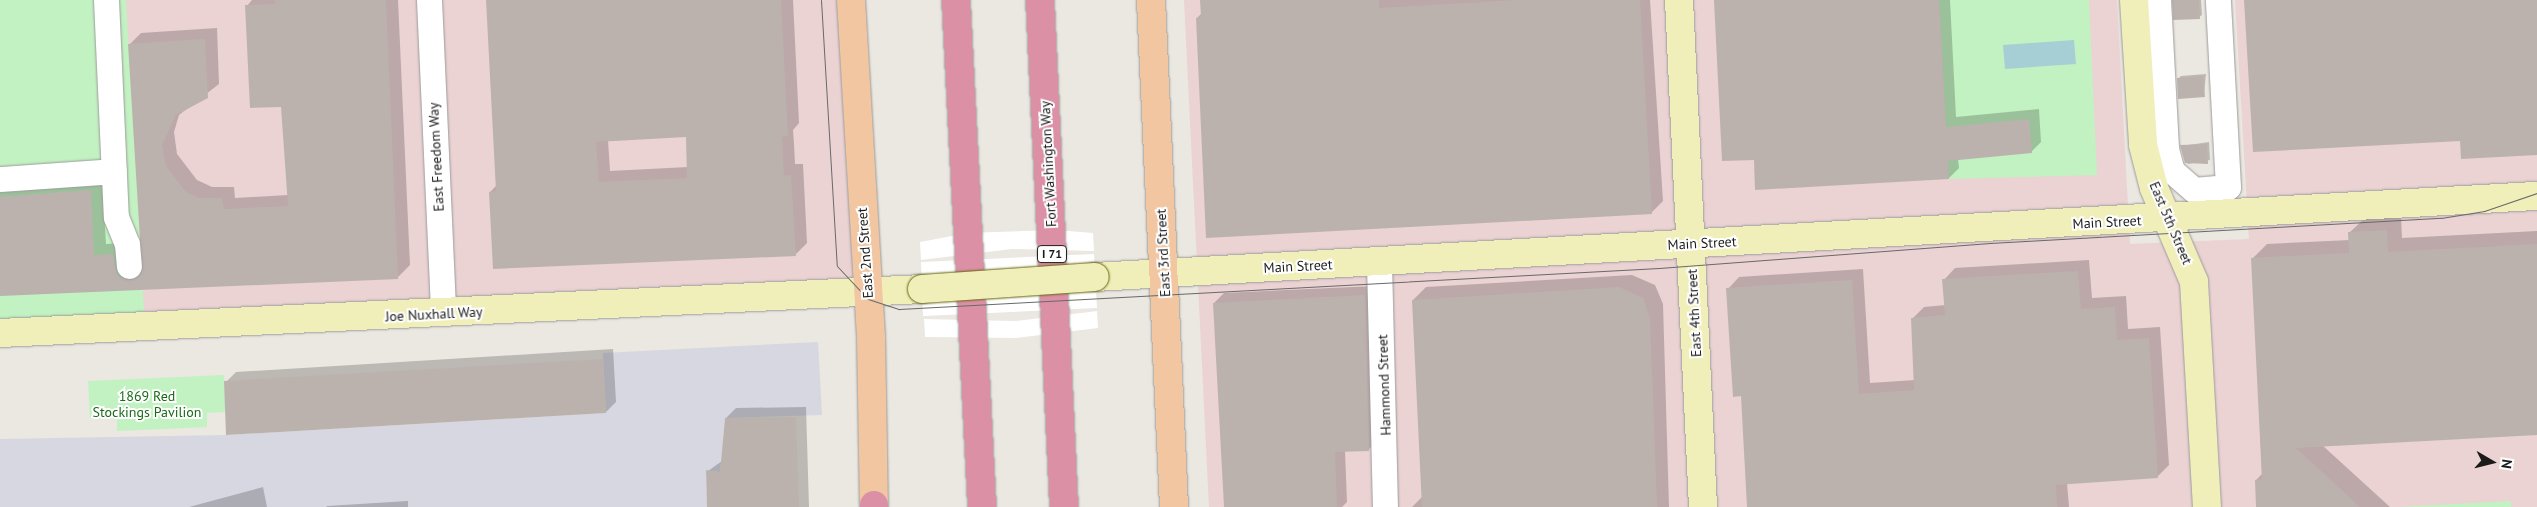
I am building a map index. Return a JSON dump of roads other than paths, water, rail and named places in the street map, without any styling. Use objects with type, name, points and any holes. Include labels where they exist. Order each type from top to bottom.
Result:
[{"type":"highway","points":[[956,0],[981,505]]},
{"type":"highway","name":"Fort Washington Way","points":[[1040,0],[1064,507]]},
{"type":"main road","name":"East 2nd Street","points":[[851,0],[868,292],[874,506]]},
{"type":"main road","name":"East 3rd Street","points":[[1151,0],[1174,507]]},
{"type":"street","points":[[106,0],[116,218],[127,244],[129,266]]},
{"type":"street","name":"East Freedom Way","points":[[429,0],[443,313]]},
{"type":"street","name":"East 4th Street","points":[[1679,0],[1703,507]]},
{"type":"street","name":"East 5th Street","points":[[2134,0],[2143,145],[2154,188],[2169,219],[2194,282],[2207,507]]},
{"type":"street","points":[[2158,0],[2166,149],[2172,171],[2193,190],[2228,187],[2218,0]]},
{"type":"street","points":[[0,179],[114,171]]},
{"type":"street","name":"Main Street","points":[[868,292],[1163,273],[1379,263],[1690,244],[2169,219],[2537,196]]},
{"type":"street","name":"Hammond Street","points":[[1379,263],[1385,507]]},
{"type":"street","name":"Joe Nuxhall Way","points":[[0,333],[868,292]]},
{"type":"water","points":[[2074,40],[2076,64],[2005,69],[2003,45]]},
{"type":"tram line","points":[[821,0],[837,266],[868,299],[899,309],[1659,268],[1990,243],[2441,218],[2484,211],[2537,193]]},
{"type":"park label","name":"1869 Red Stockings Pavilion","points":[[147,404]]}]
